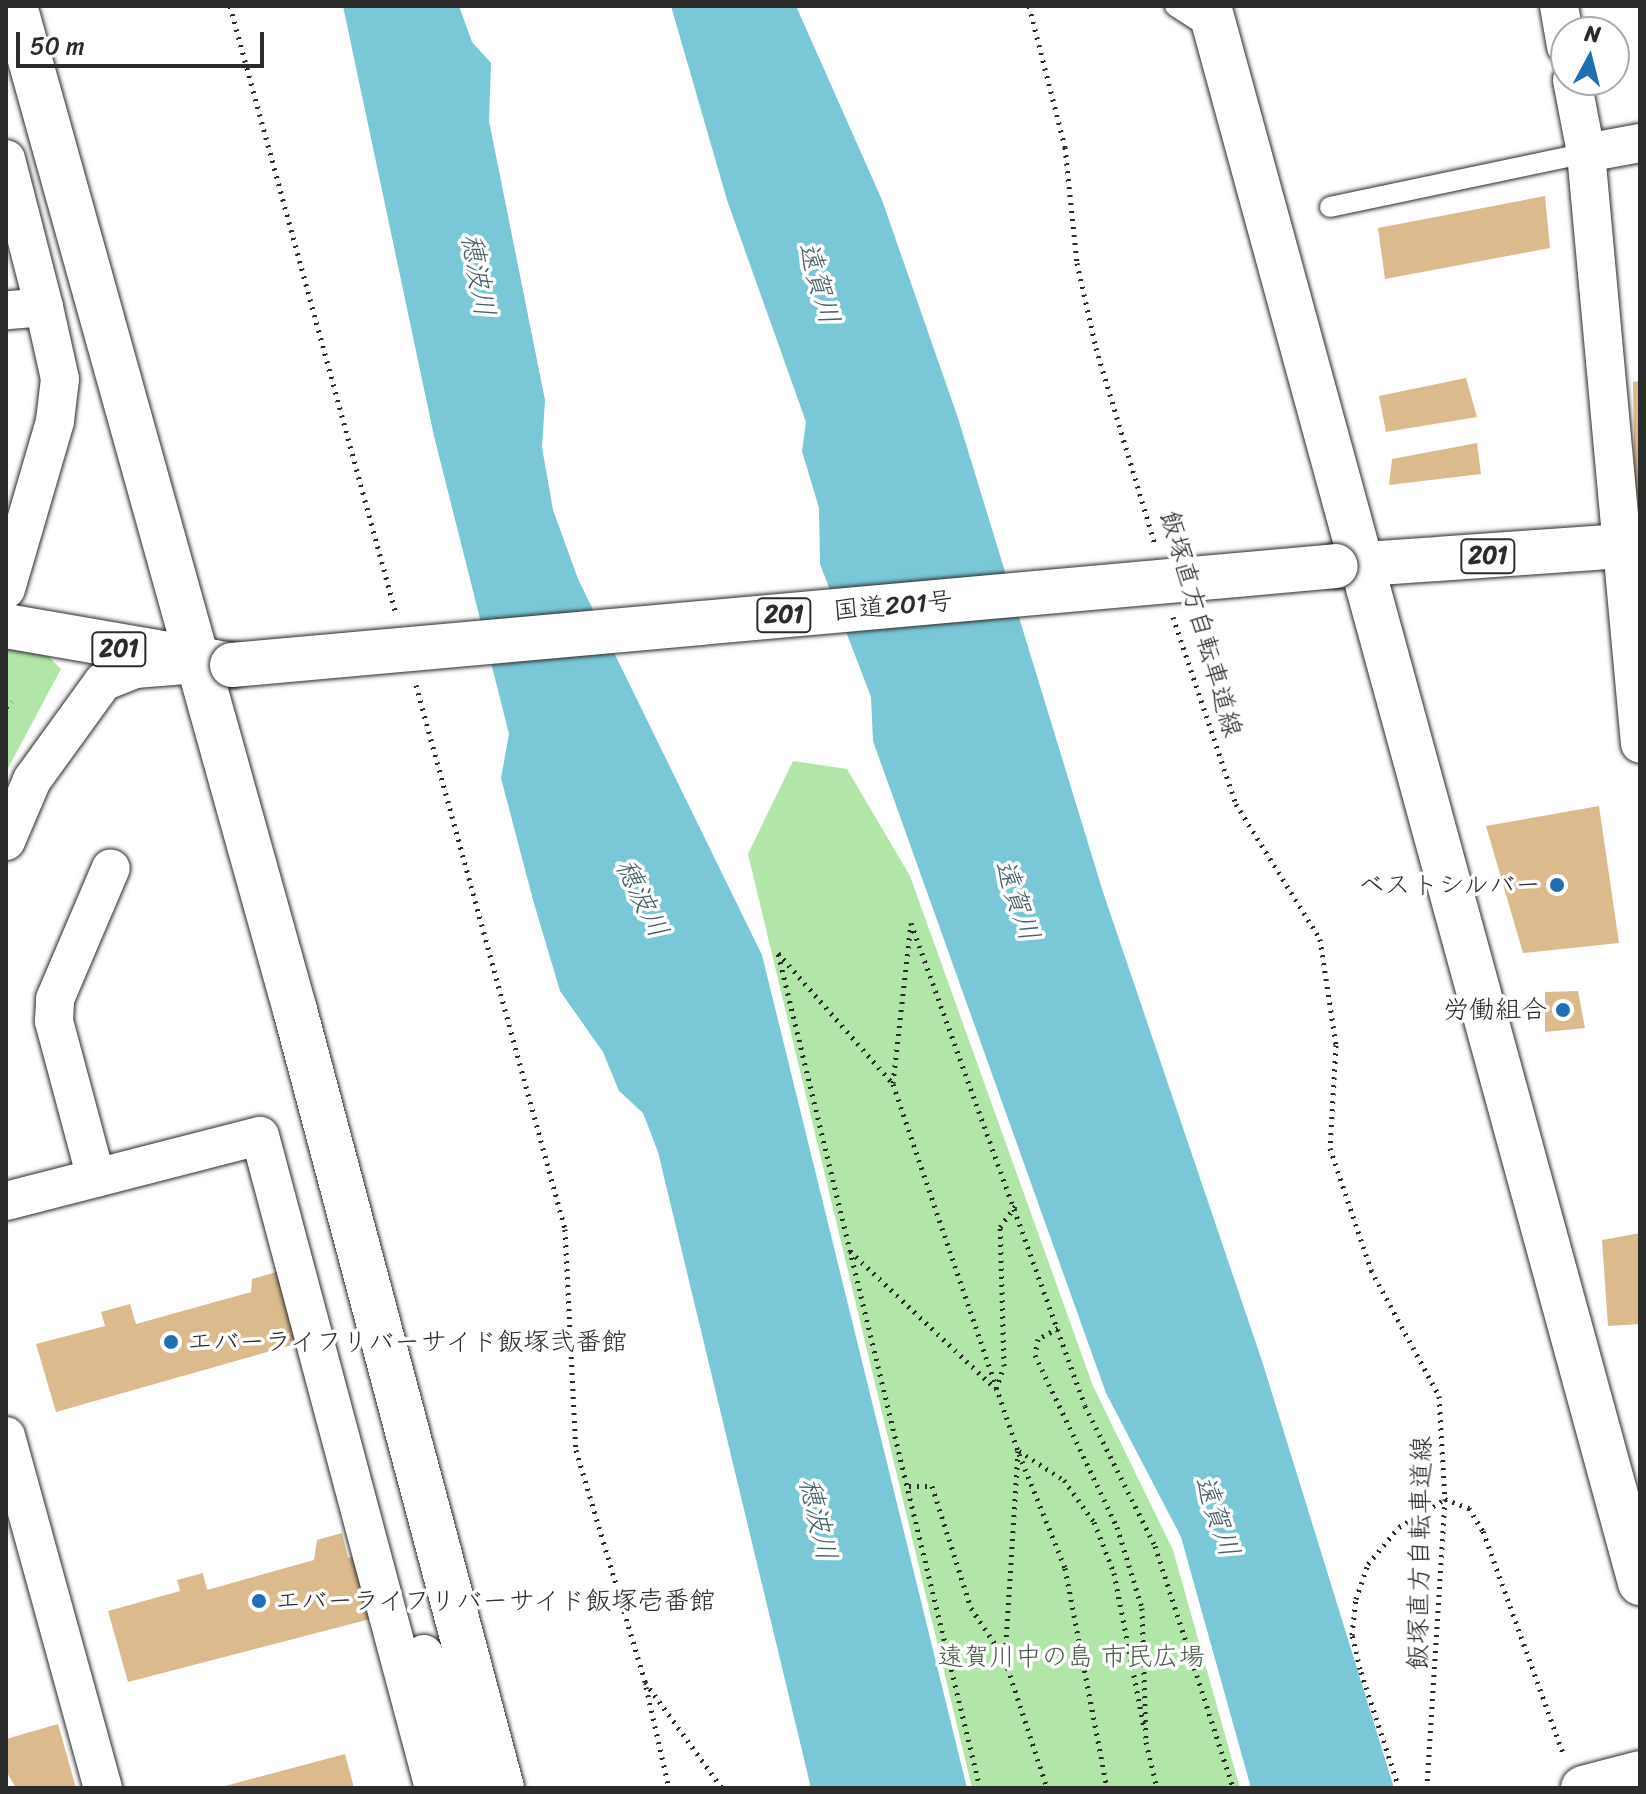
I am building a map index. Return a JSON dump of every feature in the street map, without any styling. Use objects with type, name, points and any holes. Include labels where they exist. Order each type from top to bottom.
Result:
[{"type":"main road","points":[[15,6],[214,664],[295,1010],[502,1788]]},
{"type":"main road","points":[[1213,19],[1351,565],[1640,1583]]},
{"type":"main road","name":"国道201号","points":[[6,626],[214,664],[1351,565],[1631,546]]},
{"type":"main road","points":[[1576,1781],[1640,1773]]},
{"type":"street","points":[[1575,96],[1586,153],[1631,546],[1640,744]]},
{"type":"street","points":[[1586,153],[1640,143]]},
{"type":"street","points":[[6,159],[60,379],[55,421],[6,589]]},
{"type":"street","points":[[6,310],[44,307]]},
{"type":"street","points":[[6,841],[32,780],[103,682],[135,669],[214,664]]},
{"type":"street","points":[[96,1178],[54,1021],[55,999],[111,868]]},
{"type":"street","points":[[6,1201],[260,1136],[369,1533],[434,1788]]},
{"type":"street","points":[[6,1436],[103,1788]]},
{"type":"street","points":[[369,1533],[401,1578],[466,1788]]},
{"type":"lane","points":[[1175,6],[1213,19]]},
{"type":"lane","points":[[1330,207],[1586,153]]},
{"type":"path","points":[[230,6],[398,620]]},
{"type":"path","name":"飯塚直方自転車道線","points":[[1029,6],[1065,147],[1077,263],[1096,348],[1158,556]]},
{"type":"path","name":"飯塚直方自転車道線","points":[[1170,603],[1236,804],[1320,939],[1336,1045],[1330,1148],[1371,1270],[1439,1396],[1445,1499],[1427,1788]]},
{"type":"path","points":[[415,681],[565,1229],[576,1450],[645,1682],[669,1788]]},
{"type":"path","points":[[6,707],[12,701]]},
{"type":"path","points":[[893,1084],[911,923],[1017,1204],[1085,1406],[1155,1546],[1233,1788]]},
{"type":"path","points":[[980,1788],[778,953],[893,1084],[1018,1451],[1065,1568],[1107,1788]]},
{"type":"path","points":[[996,1389],[1004,1366],[1000,1227],[1017,1204]]},
{"type":"path","points":[[849,1251],[996,1389]]},
{"type":"path","points":[[1058,1328],[1038,1339],[1035,1355],[1117,1527],[1142,1608],[1146,1742]]},
{"type":"path","points":[[1018,1451],[1064,1480],[1094,1522],[1114,1573],[1157,1788]]},
{"type":"path","points":[[1005,1660],[1018,1451]]},
{"type":"path","points":[[909,1486],[932,1486],[971,1608],[1005,1660],[1047,1788]]},
{"type":"path","points":[[1399,1788],[1355,1647],[1356,1599],[1368,1564],[1399,1527],[1422,1506],[1445,1499],[1469,1508],[1483,1531],[1576,1781]]},
{"type":"path","points":[[645,1682],[722,1788]]},
{"type":"green space","points":[[6,648],[48,656],[61,669],[6,772]]},
{"type":"green space","name":"遠賀川中の島 市民広場","points":[[793,761],[847,769],[910,876],[1093,1386],[1173,1550],[1240,1788],[972,1788],[748,854]]},
{"type":"water","name":"穂波川","points":[[343,6],[459,6],[472,42],[491,63],[489,121],[545,400],[542,447],[553,510],[578,579],[762,955],[967,1788],[811,1788],[658,1152],[643,1113],[619,1091],[603,1052],[560,991],[533,900],[501,778],[509,734],[434,436]]},
{"type":"water","name":"遠賀川","points":[[671,6],[796,6],[882,200],[958,418],[1103,892],[1262,1361],[1394,1788],[1251,1788],[1181,1537],[1106,1393],[873,741],[871,697],[820,564],[819,508],[802,451],[806,422],[727,200]]},
{"type":"building","points":[[1545,196],[1550,248],[1385,279],[1378,228]]},
{"type":"building","points":[[1466,378],[1477,417],[1386,432],[1379,396]]},
{"type":"building","points":[[1640,381],[1640,497],[1635,498],[1633,382]]},
{"type":"building","points":[[1477,443],[1481,474],[1389,485],[1392,459]]},
{"type":"building","name":"ベストシルバー","points":[[1599,806],[1619,943],[1523,953],[1486,826]]},
{"type":"building","name":"労働組合","points":[[1578,991],[1585,1028],[1545,1032],[1545,992]]},
{"type":"building","points":[[1640,1233],[1640,1324],[1608,1326],[1602,1240]]},
{"type":"building","name":"エバーライフリバーサイド飯塚弐番館","points":[[280,1271],[306,1341],[56,1412],[36,1344],[105,1326],[101,1312],[130,1304],[136,1324],[251,1292],[252,1279]]},
{"type":"building","name":"エバーライフリバーサイド飯塚壱番館","points":[[342,1533],[348,1558],[360,1554],[378,1617],[128,1682],[108,1611],[180,1591],[177,1580],[203,1573],[207,1590],[314,1560],[317,1540]]},
{"type":"building","points":[[58,1724],[76,1788],[16,1788],[6,1771],[6,1739]]},
{"type":"building","points":[[345,1754],[354,1788],[221,1788],[221,1787]]},
{"type":"place","name":"ベストシルバー","points":[[1557,885]]},
{"type":"place","name":"労働組合","points":[[1563,1010]]},
{"type":"place","name":"エバーライフリバーサイド飯塚弐番館","points":[[171,1342]]},
{"type":"place","name":"エバーライフリバーサイド飯塚壱番館","points":[[259,1601]]}]
